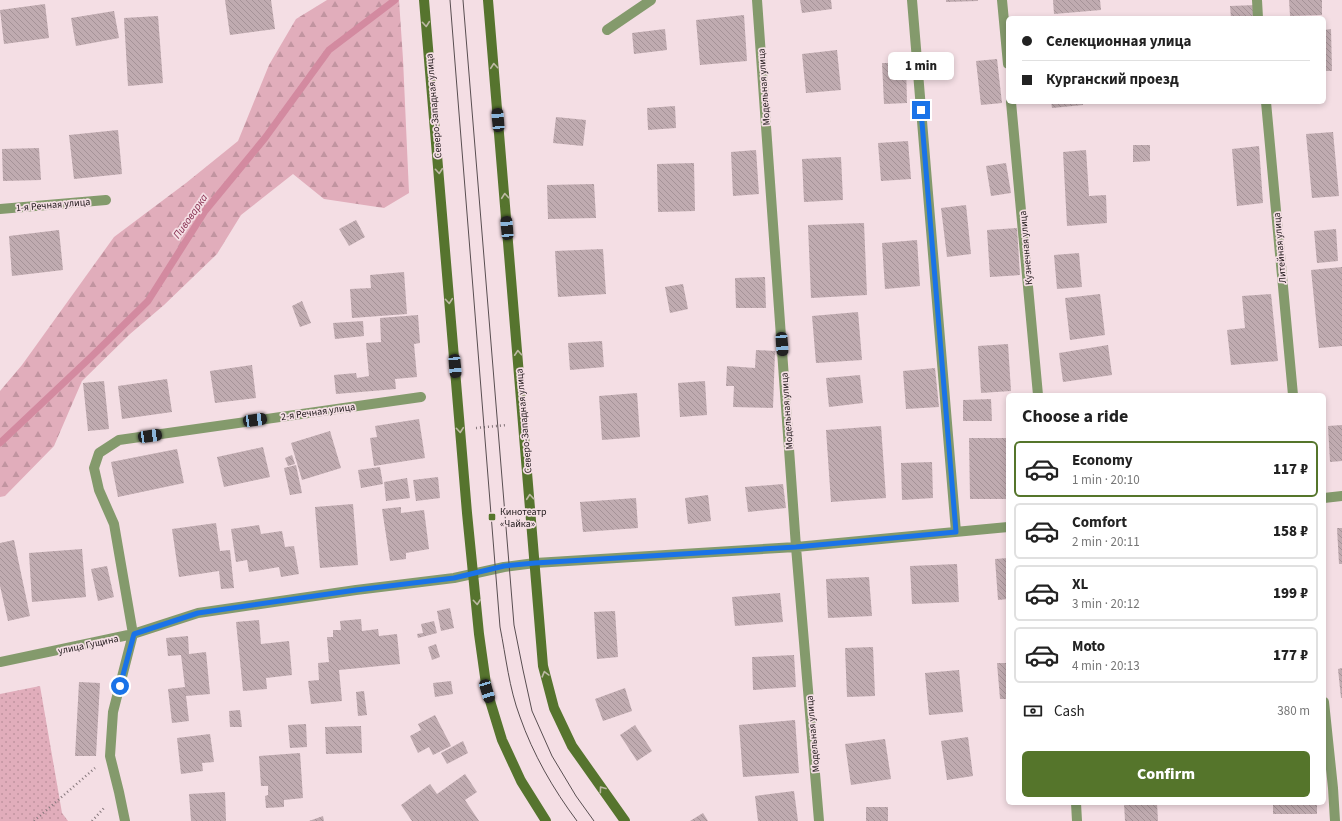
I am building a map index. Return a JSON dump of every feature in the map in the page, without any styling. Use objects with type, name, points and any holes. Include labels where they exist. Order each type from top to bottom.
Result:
[{"type":"main road","name":"Северо-Западная улица","points":[[424,0],[467,513],[479,634],[487,691],[502,740],[521,781],[546,821]]},
{"type":"main road","name":"Северо-Западная улица","points":[[488,0],[543,666],[554,708],[572,746],[625,821]]},
{"type":"street","points":[[607,30],[651,0]]},
{"type":"street","name":"Модельная улица","points":[[757,0],[796,547],[819,821]]},
{"type":"street","points":[[912,0],[956,532]]},
{"type":"street","points":[[1002,0],[1006,43]]},
{"type":"street","points":[[1257,0],[1258,16]]},
{"type":"street","name":"Кузнечная улица","points":[[1012,104],[1038,393]]},
{"type":"street","name":"Литейная улица","points":[[1266,104],[1292,393]]},
{"type":"street","name":"1-я Речная улица","points":[[0,209],[106,200]]},
{"type":"street","name":"2-я Речная улица","points":[[134,634],[114,524],[99,490],[94,468],[99,453],[119,440],[421,397]]},
{"type":"street","points":[[1326,498],[1342,496]]},
{"type":"street","name":"улица Гущина","points":[[0,662],[134,634],[198,613],[356,590],[454,578],[504,566],[796,547],[1006,527]]},
{"type":"street","points":[[125,821],[110,756],[113,712],[134,634]]},
{"type":"street","points":[[1326,721],[1335,821]]},
{"type":"street","points":[[1076,805],[1077,821]]},
{"type":"path","points":[[460,429],[524,424]]},
{"type":"path","points":[[34,821],[110,756]]},
{"type":"green space","points":[[327,0],[399,0],[409,193],[384,208],[324,199],[293,174],[241,215],[217,254],[164,305],[130,334],[82,381],[54,446],[5,496],[0,497],[0,391],[22,365],[114,237],[186,183],[238,141],[269,65],[296,19]]},
{"type":"green space","points":[[40,686],[62,813],[68,821],[0,821],[0,694]]},
{"type":"building","points":[[225,0],[271,0],[275,29],[230,35]]},
{"type":"building","points":[[800,0],[831,0],[832,9],[802,13]]},
{"type":"building","points":[[946,0],[978,0],[978,1],[946,2]]},
{"type":"building","points":[[1053,0],[1100,0],[1101,10],[1054,14]]},
{"type":"building","points":[[1289,0],[1322,0],[1322,15],[1290,16]]},
{"type":"building","points":[[45,4],[49,38],[4,44],[0,10]]},
{"type":"building","points":[[1256,5],[1256,16],[1231,16],[1230,6]]},
{"type":"building","points":[[114,11],[119,38],[76,46],[71,18]]},
{"type":"building","points":[[744,15],[747,61],[700,65],[696,20]]},
{"type":"building","points":[[158,16],[163,83],[128,86],[124,18]]},
{"type":"building","points":[[665,29],[667,50],[634,54],[632,33]]},
{"type":"building","points":[[1331,29],[1332,71],[1326,71],[1326,30]]},
{"type":"building","points":[[837,50],[841,90],[806,93],[802,54]]},
{"type":"building","points":[[997,59],[1002,103],[981,105],[976,61]]},
{"type":"building","points":[[882,63],[906,63],[907,103],[884,104]]},
{"type":"building","points":[[1051,104],[1083,105],[1052,108]]},
{"type":"building","points":[[675,106],[676,128],[648,130],[647,108]]},
{"type":"building","points":[[556,117],[586,120],[583,146],[553,143]]},
{"type":"building","points":[[118,130],[122,174],[74,179],[69,135]]},
{"type":"building","points":[[1333,132],[1339,196],[1312,198],[1306,134]]},
{"type":"building","points":[[908,141],[911,179],[881,181],[878,143]]},
{"type":"building","points":[[1133,145],[1150,145],[1150,161],[1133,162]]},
{"type":"building","points":[[1259,146],[1263,203],[1237,206],[1232,149]]},
{"type":"building","points":[[39,148],[41,180],[3,181],[2,149]]},
{"type":"building","points":[[756,150],[759,194],[733,196],[731,152]]},
{"type":"building","points":[[1086,150],[1089,196],[1106,195],[1107,223],[1067,226],[1063,152]]},
{"type":"building","points":[[841,157],[843,200],[804,202],[802,159]]},
{"type":"building","points":[[694,163],[695,211],[658,212],[657,164]]},
{"type":"building","points":[[1006,163],[1011,193],[991,196],[986,166]]},
{"type":"building","points":[[594,184],[596,218],[548,219],[547,185]]},
{"type":"building","points":[[966,205],[971,254],[947,257],[941,208]]},
{"type":"building","points":[[356,220],[365,237],[349,246],[339,229]]},
{"type":"building","points":[[864,223],[867,295],[811,298],[808,225]]},
{"type":"building","points":[[1017,228],[1020,275],[990,277],[987,230]]},
{"type":"building","points":[[1336,229],[1338,261],[1317,263],[1314,231]]},
{"type":"building","points":[[59,230],[63,270],[12,276],[9,236]]},
{"type":"building","points":[[917,240],[920,286],[885,289],[882,243]]},
{"type":"building","points":[[603,249],[606,294],[558,297],[555,251]]},
{"type":"building","points":[[1079,253],[1082,287],[1057,289],[1054,255]]},
{"type":"building","points":[[1342,267],[1342,346],[1319,348],[1311,270]]},
{"type":"building","points":[[404,272],[407,314],[352,318],[350,289],[371,288],[370,275]]},
{"type":"building","points":[[765,277],[766,308],[736,308],[735,278]]},
{"type":"building","points":[[683,284],[688,309],[670,313],[665,287]]},
{"type":"building","points":[[1100,294],[1105,335],[1070,340],[1065,298]]},
{"type":"building","points":[[1271,294],[1278,361],[1231,365],[1227,330],[1245,328],[1242,296]]},
{"type":"building","points":[[302,301],[311,323],[300,327],[292,306]]},
{"type":"building","points":[[858,312],[862,360],[816,363],[812,316]]},
{"type":"building","points":[[418,315],[420,343],[414,344],[417,377],[395,379],[396,389],[336,394],[334,375],[356,373],[357,378],[369,376],[366,343],[381,342],[380,318]]},
{"type":"building","points":[[363,321],[364,336],[335,339],[333,323]]},
{"type":"building","points":[[602,341],[604,367],[570,370],[568,343]]},
{"type":"building","points":[[1008,344],[1011,391],[981,393],[978,346]]},
{"type":"building","points":[[1108,345],[1112,375],[1063,382],[1059,353]]},
{"type":"building","points":[[756,350],[775,351],[773,408],[733,407],[734,386],[726,386],[727,366],[755,368]]},
{"type":"building","points":[[252,365],[256,398],[215,403],[210,371]]},
{"type":"building","points":[[935,368],[939,407],[906,409],[903,371]]},
{"type":"building","points":[[860,375],[863,403],[829,407],[826,378]]},
{"type":"building","points":[[167,379],[172,412],[122,419],[118,386]]},
{"type":"building","points":[[104,381],[109,429],[88,431],[83,383]]},
{"type":"building","points":[[705,381],[707,415],[680,417],[678,383]]},
{"type":"building","points":[[637,393],[640,437],[602,440],[599,396]]},
{"type":"building","points":[[991,399],[992,421],[963,421],[963,400]]},
{"type":"building","points":[[419,419],[425,458],[374,466],[370,438],[377,437],[375,426]]},
{"type":"building","points":[[1342,425],[1342,461],[1330,462],[1328,426]]},
{"type":"building","points":[[881,426],[886,498],[831,502],[826,430]]},
{"type":"building","points":[[330,431],[341,468],[302,480],[291,443]]},
{"type":"building","points":[[969,438],[1006,438],[1006,499],[970,499]]},
{"type":"building","points":[[263,447],[270,477],[224,487],[217,457]]},
{"type":"building","points":[[177,449],[184,483],[118,497],[111,462]]},
{"type":"building","points":[[292,455],[295,464],[288,466],[285,458]]},
{"type":"building","points":[[932,462],[933,498],[902,500],[901,463]]},
{"type":"building","points":[[296,465],[302,493],[290,495],[284,468]]},
{"type":"building","points":[[380,467],[383,484],[361,488],[358,470]]},
{"type":"building","points":[[438,477],[440,498],[416,501],[413,480]]},
{"type":"building","points":[[407,478],[410,498],[386,501],[384,482]]},
{"type":"building","points":[[783,484],[786,508],[748,512],[745,487]]},
{"type":"building","points":[[708,495],[711,521],[688,524],[685,498]]},
{"type":"building","points":[[636,498],[638,528],[583,532],[580,502]]},
{"type":"building","points":[[353,504],[358,565],[320,568],[315,507]]},
{"type":"building","points":[[401,507],[401,513],[424,510],[429,549],[406,553],[406,559],[390,561],[382,509]]},
{"type":"building","points":[[216,523],[220,551],[230,550],[234,588],[221,589],[219,571],[179,577],[172,529]]},
{"type":"building","points":[[259,525],[261,534],[282,531],[285,547],[294,546],[299,574],[281,577],[279,567],[249,572],[247,560],[236,562],[231,529]]},
{"type":"building","points":[[1337,528],[1342,528],[1342,564],[1339,564]]},
{"type":"building","points":[[14,540],[30,616],[8,621],[0,586],[0,543]]},
{"type":"building","points":[[82,549],[86,597],[32,602],[29,553]]},
{"type":"building","points":[[1006,558],[1006,599],[998,600],[995,559]]},
{"type":"building","points":[[957,564],[959,602],[912,604],[910,566]]},
{"type":"building","points":[[107,566],[114,597],[98,601],[91,569]]},
{"type":"building","points":[[869,577],[872,616],[828,618],[826,579]]},
{"type":"building","points":[[780,593],[783,622],[735,626],[732,597]]},
{"type":"building","points":[[450,608],[454,628],[441,631],[437,611]]},
{"type":"building","points":[[615,611],[618,657],[597,659],[594,612]]},
{"type":"building","points":[[361,619],[362,631],[378,629],[379,636],[397,634],[400,664],[339,670],[342,701],[311,704],[308,681],[319,680],[318,663],[329,662],[327,637],[333,637],[333,630],[341,630],[340,621]]},
{"type":"building","points":[[259,620],[261,644],[289,641],[292,675],[266,678],[267,689],[243,691],[236,622]]},
{"type":"building","points":[[434,621],[437,633],[418,638],[417,634],[423,633],[421,624]]},
{"type":"building","points":[[188,636],[189,654],[206,652],[210,694],[186,696],[189,721],[172,723],[168,689],[185,687],[181,655],[168,656],[166,638]]},
{"type":"building","points":[[436,644],[440,657],[432,660],[428,647]]},
{"type":"building","points":[[873,647],[875,696],[847,697],[845,648]]},
{"type":"building","points":[[794,655],[796,687],[753,690],[752,657]]},
{"type":"building","points":[[997,663],[1006,663],[1006,699],[1000,699]]},
{"type":"building","points":[[1342,668],[1342,698],[1341,698],[1338,669]]},
{"type":"building","points":[[959,670],[963,712],[929,715],[925,673]]},
{"type":"building","points":[[451,681],[453,694],[435,697],[433,683]]},
{"type":"building","points":[[79,682],[100,683],[96,756],[75,756]]},
{"type":"building","points":[[625,688],[632,711],[603,721],[595,699]]},
{"type":"building","points":[[364,691],[367,715],[358,716],[356,692]]},
{"type":"building","points":[[240,710],[242,727],[230,727],[229,711]]},
{"type":"building","points":[[435,715],[451,746],[433,755],[429,747],[418,753],[410,736],[421,730],[418,724]]},
{"type":"building","points":[[795,720],[799,773],[743,777],[739,725]]},
{"type":"building","points":[[306,724],[307,747],[290,748],[288,725]]},
{"type":"building","points":[[635,725],[652,751],[637,761],[620,735]]},
{"type":"building","points":[[361,726],[362,753],[326,754],[325,727]]},
{"type":"building","points":[[210,734],[214,762],[202,763],[203,771],[181,774],[177,738]]},
{"type":"building","points":[[968,737],[973,776],[947,780],[941,741]]},
{"type":"building","points":[[885,739],[891,779],[851,785],[845,744]]},
{"type":"building","points":[[463,741],[468,753],[447,764],[441,753]]},
{"type":"building","points":[[300,753],[303,798],[284,800],[284,807],[266,808],[265,796],[268,795],[268,786],[261,786],[259,756]]},
{"type":"building","points":[[465,774],[477,792],[465,800],[479,821],[412,821],[401,805],[430,784],[437,794]]},
{"type":"building","points":[[794,791],[798,821],[758,821],[755,796]]},
{"type":"building","points":[[225,792],[226,821],[191,821],[189,794]]},
{"type":"building","points":[[1124,805],[1157,805],[1158,821],[1125,821]]},
{"type":"building","points":[[1273,805],[1317,805],[1317,814],[1273,814]]},
{"type":"building","points":[[866,807],[888,807],[888,821],[866,821]]},
{"type":"building","points":[[703,813],[708,821],[690,821]]},
{"type":"building","points":[[323,816],[324,821],[309,821]]},
{"type":"waterway","name":"Пивоварка","points":[[0,443],[148,301],[205,211],[265,138],[329,50],[395,0]]},
{"type":"tram line","points":[[450,0],[500,627],[513,695],[525,731],[544,771],[577,821]]},
{"type":"tram line","points":[[463,0],[514,625],[532,711],[552,756],[576,796],[594,821]]},
{"type":"place","name":"Кинотеатр «Чайка»","points":[[492,517]]},
{"type":"route","points":[[120,686],[134,634],[198,613],[356,590],[454,578],[504,566],[796,547],[956,532],[921,110]]}]
